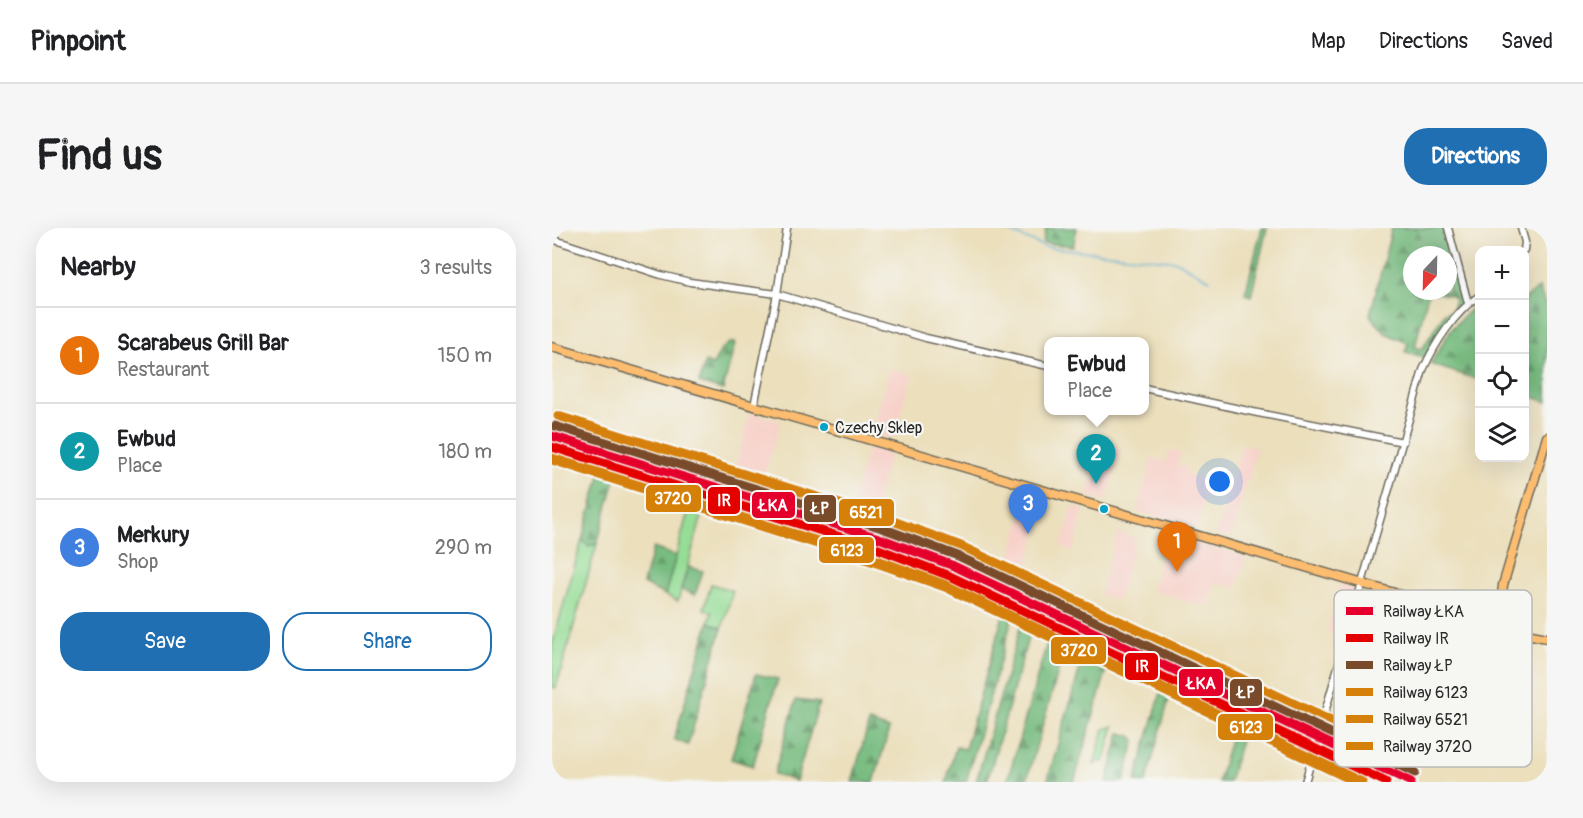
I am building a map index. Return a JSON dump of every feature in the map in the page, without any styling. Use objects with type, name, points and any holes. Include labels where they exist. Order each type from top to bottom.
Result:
[{"type":"main road","points":[[552,347],[1382,590]]},
{"type":"main road","points":[[1500,590],[1547,437]]},
{"type":"main road","points":[[1540,461],[1547,446]]},
{"type":"main road","points":[[1503,585],[1503,590]]},
{"type":"main road","points":[[1532,634],[1547,638]]},
{"type":"street","points":[[754,406],[777,294],[787,228]]},
{"type":"street","points":[[1448,228],[1468,303]]},
{"type":"street","points":[[1521,228],[1524,246]]},
{"type":"street","points":[[552,239],[661,275],[690,282],[777,294],[927,338],[1044,365]]},
{"type":"street","points":[[1360,590],[1423,370],[1454,321],[1468,303],[1475,299]]},
{"type":"street","points":[[1149,389],[1403,442]]},
{"type":"street","points":[[1305,782],[1334,681]]},
{"type":"shaded area","points":[[890,368],[912,375],[893,439],[872,433]]},
{"type":"shaded area","points":[[750,413],[781,421],[760,490],[732,482]]},
{"type":"shaded area","points":[[552,434],[937,557],[1316,735],[1315,741],[953,570],[879,543],[552,440]]},
{"type":"shaded area","points":[[1103,443],[1121,449],[1106,501],[1088,495]]},
{"type":"shaded area","points":[[1242,444],[1257,448],[1231,538],[1216,534]]},
{"type":"shaded area","points":[[869,446],[890,452],[870,523],[848,517]]},
{"type":"shaded area","points":[[1169,450],[1181,453],[1177,465],[1187,468],[1186,474],[1209,481],[1196,528],[1137,511],[1152,458],[1166,462]]},
{"type":"shaded area","points":[[1028,493],[1046,499],[1023,580],[1006,572]]},
{"type":"shaded area","points":[[1073,506],[1084,510],[1073,551],[1061,547]]},
{"type":"shaded area","points":[[1118,532],[1136,538],[1118,600],[1100,595]]},
{"type":"shaded area","points":[[1168,534],[1245,557],[1236,588],[1215,582],[1207,607],[1152,591]]},
{"type":"shaded area","points":[[1340,585],[1357,590],[1339,590]]},
{"type":"shaded area","points":[[1334,606],[1334,633],[1327,631]]},
{"type":"shaded area","points":[[1319,737],[1334,744],[1334,750],[1318,742]]},
{"type":"shaded area","points":[[1370,767],[1382,767],[1414,782],[1402,782]]},
{"type":"green space","points":[[1046,228],[1077,228],[1073,246],[1043,243]]},
{"type":"green space","points":[[1262,228],[1267,228],[1251,296],[1245,294]]},
{"type":"green space","points":[[1392,228],[1444,228],[1449,246],[1403,246],[1403,300],[1426,300],[1415,347],[1422,349],[1445,313],[1452,310],[1455,300],[1457,300],[1457,275],[1464,300],[1423,358],[1405,352],[1408,343],[1385,333],[1370,315]]},
{"type":"green space","points":[[1539,288],[1547,309],[1547,402],[1529,395],[1529,295]]},
{"type":"green space","points":[[1475,305],[1475,379],[1430,364],[1452,328]]},
{"type":"green space","points":[[729,343],[735,343],[723,390],[699,383],[705,362],[713,365],[721,350]]},
{"type":"green space","points":[[602,469],[617,472],[597,544],[588,546],[582,540]]},
{"type":"green space","points":[[693,494],[707,498],[678,601],[665,595]]},
{"type":"green space","points":[[582,540],[588,546],[597,544],[556,688],[552,687],[552,645]]},
{"type":"green space","points":[[653,548],[676,556],[665,595],[643,584]]},
{"type":"green space","points":[[688,567],[703,571],[695,595],[681,589]]},
{"type":"green space","points":[[711,584],[733,591],[722,628],[709,622],[712,612],[704,609]]},
{"type":"green space","points":[[1005,608],[1014,612],[966,782],[946,782],[956,747],[965,749]]},
{"type":"green space","points":[[1023,617],[1033,621],[987,782],[976,782]]},
{"type":"green space","points":[[709,622],[722,628],[688,745],[674,739]]},
{"type":"green space","points":[[1051,629],[1068,638],[1026,782],[1007,782]]},
{"type":"green space","points":[[1086,647],[1110,658],[1074,782],[1047,782]]},
{"type":"green space","points":[[756,674],[778,679],[753,766],[731,759]]},
{"type":"green space","points":[[1163,685],[1172,688],[1146,782],[1135,782]]},
{"type":"green space","points":[[796,700],[819,703],[796,781],[774,774]]},
{"type":"green space","points":[[1236,718],[1246,723],[1229,782],[1218,782]]},
{"type":"green space","points":[[869,722],[889,729],[874,782],[852,782]]},
{"type":"green space","points":[[1114,726],[1104,762],[1099,761],[1094,765],[1104,729]]},
{"type":"green space","points":[[1120,733],[1131,736],[1135,740],[1124,782],[1107,782]]},
{"type":"waterway","points":[[1001,228],[1045,247],[1176,261],[1210,280]]},
{"type":"rail line","name":"6521","points":[[558,416],[885,518],[961,546],[1334,722]]},
{"type":"rail line","name":"ŁP","points":[[555,426],[882,528],[958,556],[1334,735]]},
{"type":"rail line","name":"ŁKA","points":[[552,436],[879,538],[954,566],[1334,746]]},
{"type":"rail line","name":"IR","points":[[552,447],[876,548],[950,576],[1334,757]]},
{"type":"rail line","name":"6123","points":[[552,458],[872,558],[946,585],[1362,782]]},
{"type":"rail line","name":"3720","points":[[552,460],[871,561],[945,587],[1356,782]]},
{"type":"rail line","name":"IR","points":[[1354,767],[1386,782]]},
{"type":"rail line","name":"ŁKA","points":[[1379,767],[1411,782]]},
{"type":"rail line","name":"ŁP","points":[[1402,767],[1415,773]]},
{"type":"place","name":"Czechy Sklep","points":[[824,427]]},
{"type":"place","name":"Ewbud","points":[[1096,484]]},
{"type":"place","name":"Merkury","points":[[1028,534]]},
{"type":"place","name":"Scarabeus Grill Bar","points":[[1177,572]]}]
